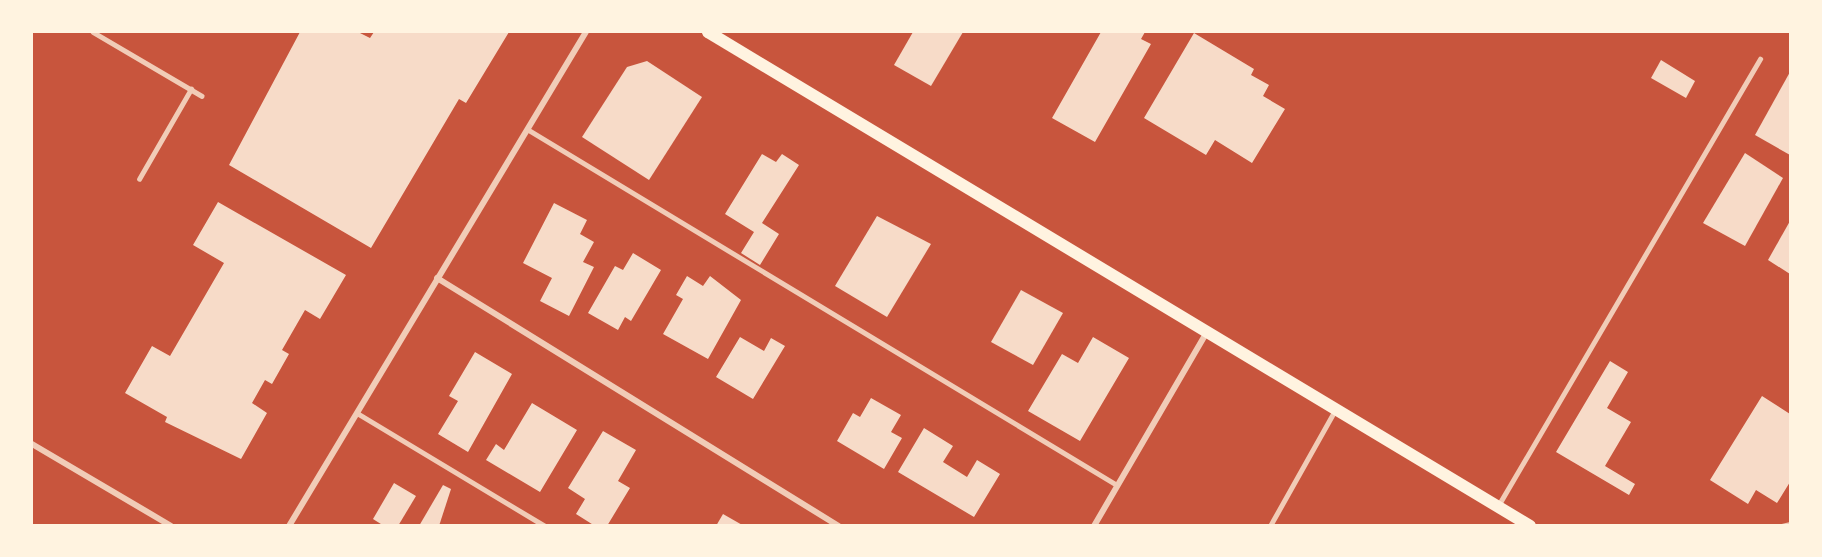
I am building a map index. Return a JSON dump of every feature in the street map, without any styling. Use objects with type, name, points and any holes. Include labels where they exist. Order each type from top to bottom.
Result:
[{"type":"main road","points":[[708,32],[1209,329],[1530,525]]},
{"type":"street","points":[[289,525],[586,32]]},
{"type":"street","points":[[437,278],[838,525]]},
{"type":"street","points":[[1094,525],[1209,329]]},
{"type":"street","points":[[32,444],[171,525]]},
{"type":"lane","points":[[93,32],[202,96]]},
{"type":"lane","points":[[1498,506],[1760,58]]},
{"type":"lane","points":[[139,179],[191,89]]},
{"type":"lane","points":[[527,129],[1117,485]]},
{"type":"lane","points":[[1270,525],[1337,408]]},
{"type":"lane","points":[[357,413],[545,525]]},
{"type":"lane","points":[[1782,525],[1791,524]]},
{"type":"building","points":[[300,32],[358,32],[370,38],[374,32],[509,32],[466,103],[459,99],[371,248],[229,165]]},
{"type":"building","points":[[913,32],[963,32],[931,86],[894,65]]},
{"type":"building","points":[[1101,32],[1145,32],[1141,39],[1151,44],[1095,142],[1052,118]]},
{"type":"building","points":[[1194,33],[1254,69],[1251,75],[1269,85],[1263,96],[1285,109],[1252,163],[1215,140],[1206,155],[1144,118]]},
{"type":"building","points":[[1661,60],[1695,81],[1686,98],[1651,78]]},
{"type":"building","points":[[647,61],[702,97],[649,180],[582,137],[627,67]]},
{"type":"building","points":[[1790,72],[1790,155],[1755,135]]},
{"type":"building","points":[[1745,153],[1783,178],[1745,246],[1703,223]]},
{"type":"building","points":[[762,154],[776,162],[782,154],[799,165],[762,223],[779,234],[760,265],[741,253],[754,232],[725,214]]},
{"type":"building","points":[[218,202],[346,275],[320,319],[305,310],[282,350],[289,354],[272,384],[265,380],[252,403],[267,413],[241,459],[165,422],[167,417],[125,393],[152,346],[170,356],[224,263],[193,245]]},
{"type":"building","points":[[554,203],[587,220],[580,234],[594,242],[583,262],[594,267],[569,316],[540,301],[552,278],[523,263]]},
{"type":"building","points":[[877,216],[931,244],[887,317],[835,286]]},
{"type":"building","points":[[1790,221],[1790,274],[1768,260]]},
{"type":"building","points":[[633,253],[661,270],[631,321],[625,317],[618,330],[588,313],[615,266],[623,270]]},
{"type":"building","points":[[687,276],[703,286],[710,276],[741,300],[708,359],[663,334],[683,299],[676,295]]},
{"type":"building","points":[[1021,290],[1063,313],[1033,365],[991,342]]},
{"type":"building","points":[[740,337],[764,351],[771,338],[785,346],[753,399],[716,377]]},
{"type":"building","points":[[1093,337],[1129,358],[1080,441],[1028,411],[1062,354],[1078,363]]},
{"type":"building","points":[[475,352],[512,374],[468,452],[438,434],[458,401],[449,396]]},
{"type":"building","points":[[1610,361],[1628,372],[1607,408],[1631,422],[1605,466],[1635,484],[1629,495],[1556,452]]},
{"type":"building","points":[[1762,396],[1790,414],[1790,482],[1777,503],[1756,490],[1748,504],[1710,480]]},
{"type":"building","points":[[871,398],[901,415],[891,432],[902,438],[884,469],[837,441],[853,413],[860,417]]},
{"type":"building","points":[[532,403],[577,430],[540,492],[486,460],[496,444],[504,450]]},
{"type":"building","points":[[924,428],[953,446],[943,462],[967,477],[977,460],[1000,474],[974,517],[898,472]]},
{"type":"building","points":[[603,431],[636,450],[618,481],[630,488],[607,526],[595,526],[576,514],[585,499],[568,488]]},
{"type":"building","points":[[394,483],[416,496],[398,526],[384,526],[373,519]]},
{"type":"building","points":[[443,485],[451,489],[439,526],[419,526]]},
{"type":"building","points":[[723,514],[744,526],[716,526]]}]
